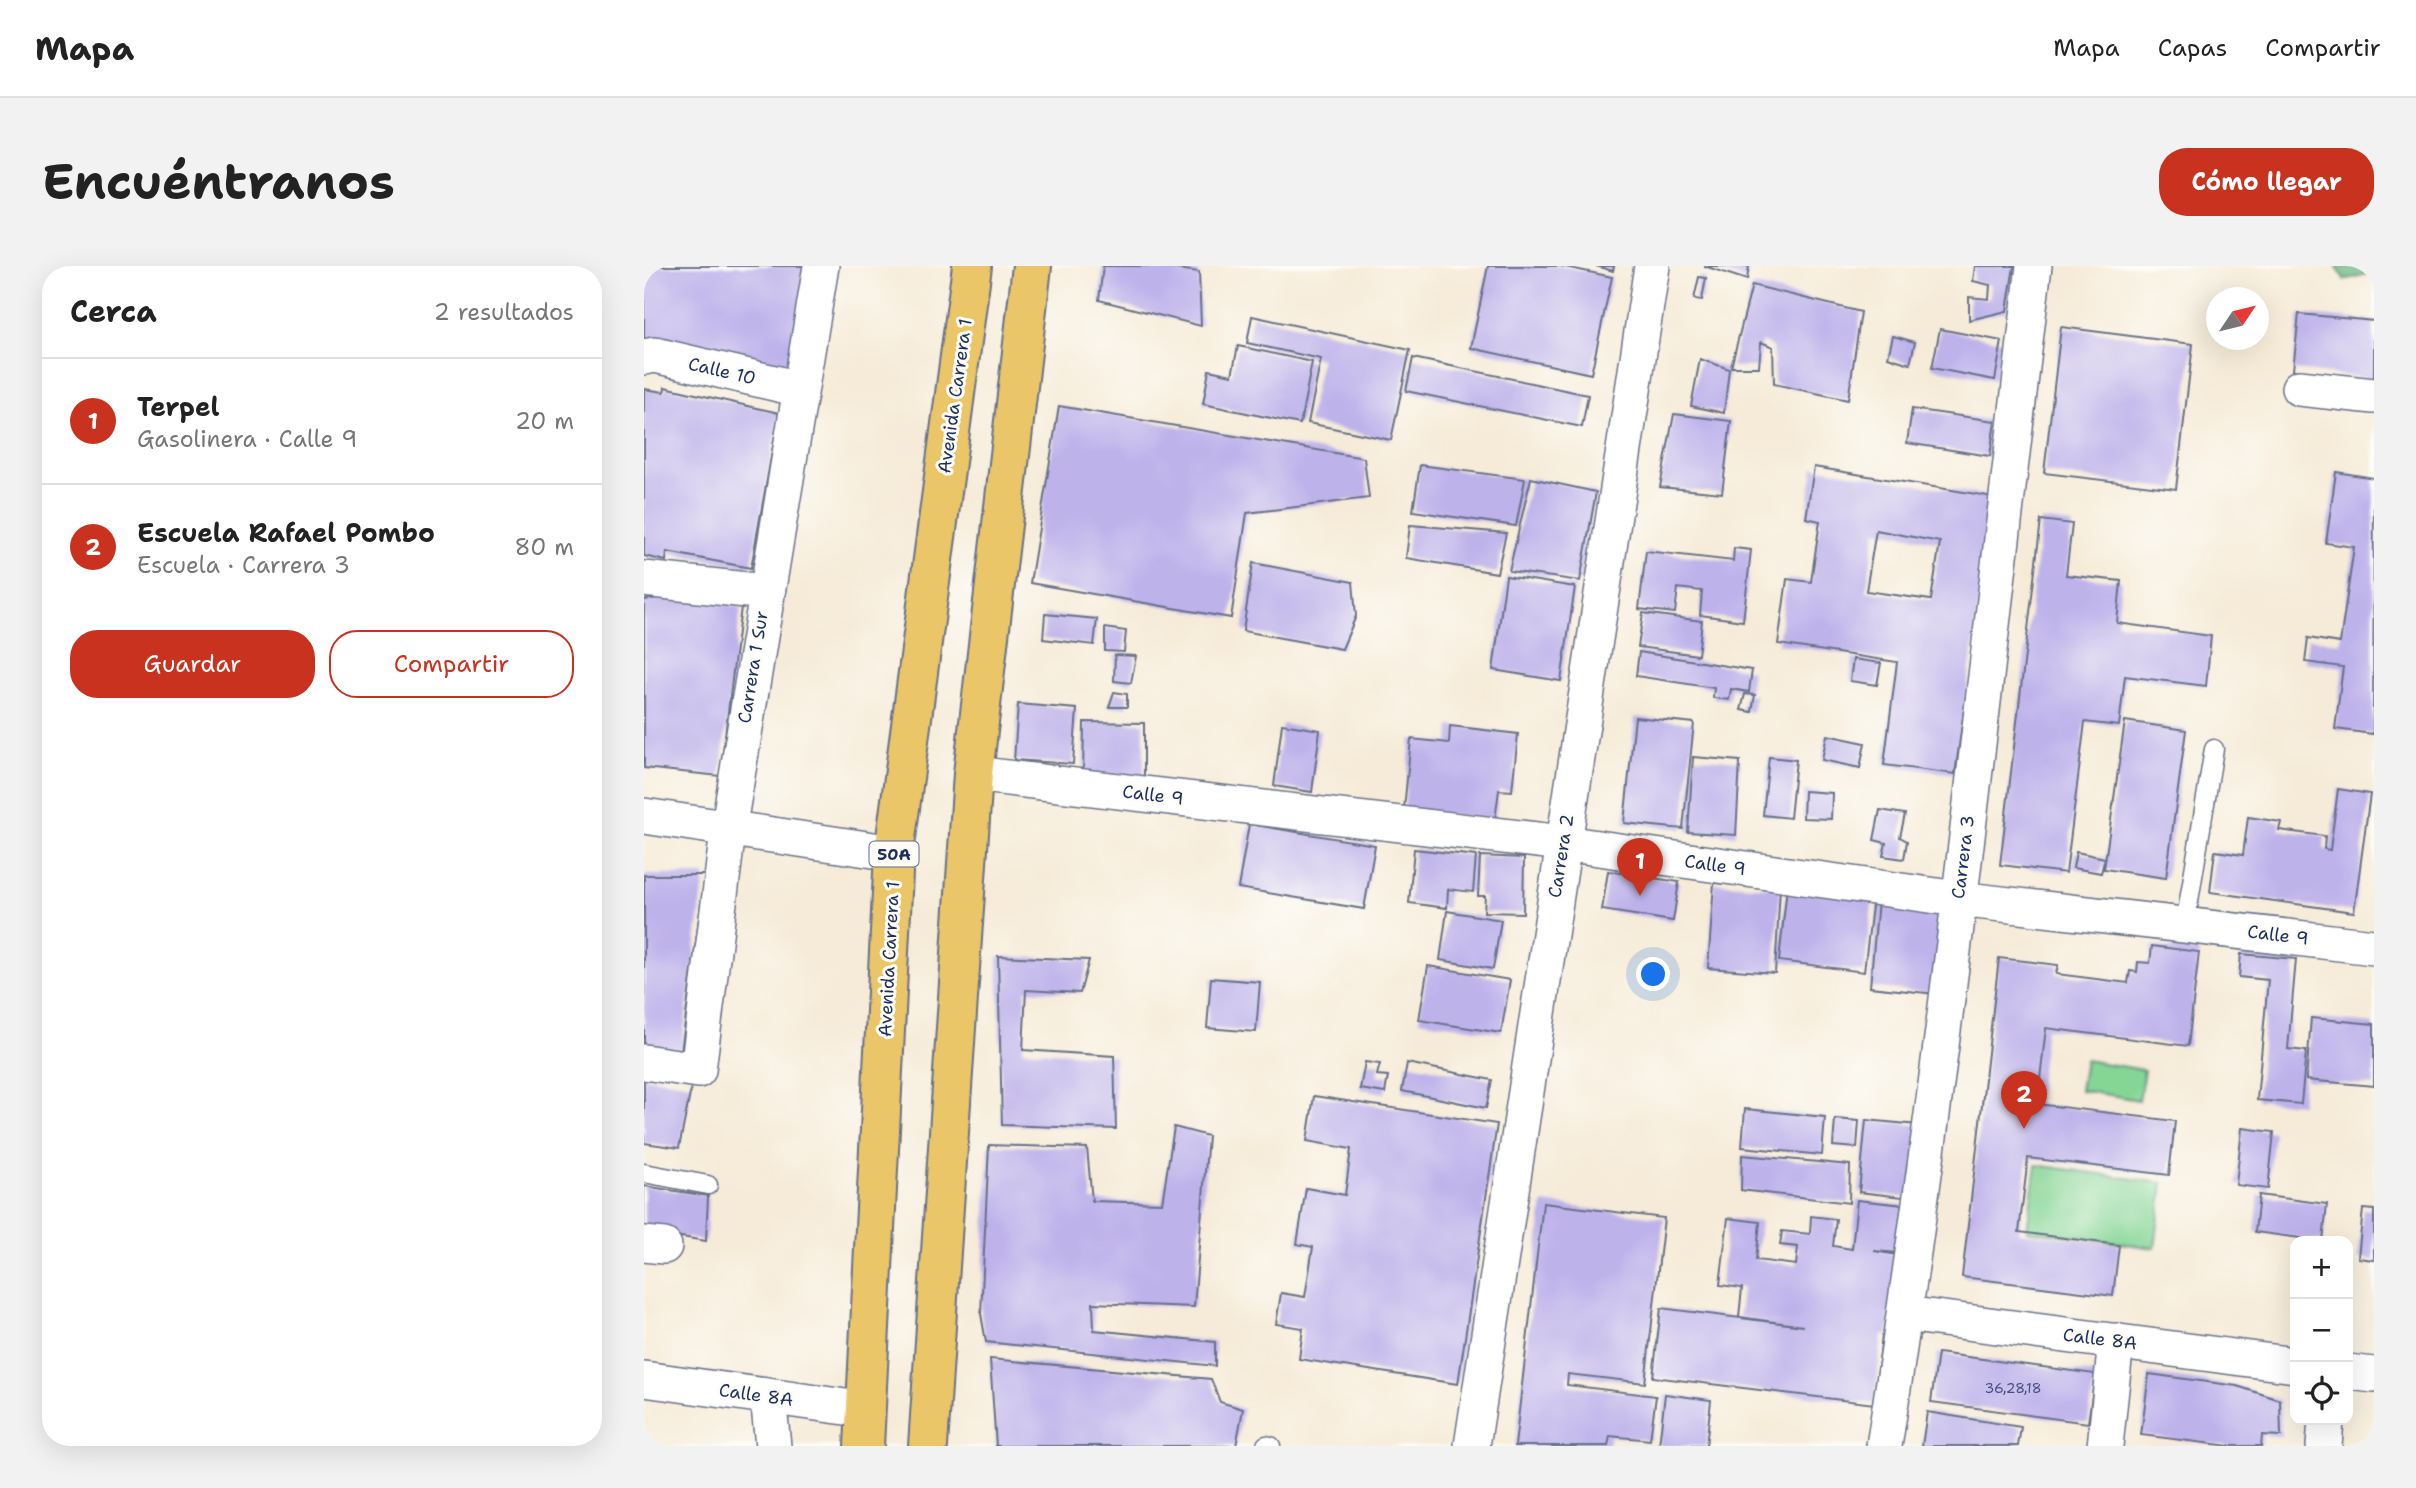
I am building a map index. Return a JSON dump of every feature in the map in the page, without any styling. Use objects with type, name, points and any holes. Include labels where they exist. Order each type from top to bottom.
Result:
[{"type":"main road","name":"Avenida Carrera 1","points":[[866,1428],[894,853],[972,266]]},
{"type":"main road","points":[[928,1446],[973,774],[1032,266]]},
{"type":"street","name":"Carrera 1 Sur","points":[[644,1062],[698,1070],[728,831],[765,592],[821,266]]},
{"type":"street","name":"Carrera 2","points":[[1472,1446],[1652,266]]},
{"type":"street","name":"Carrera 3","points":[[1884,1446],[1905,1314],[1958,899],[2034,266]]},
{"type":"street","name":"Calle 10","points":[[644,357],[654,355],[800,388]]},
{"type":"street","points":[[2300,388],[2374,396]]},
{"type":"street","points":[[644,579],[765,592]]},
{"type":"street","name":"Calle 9","points":[[973,774],[1563,843],[1958,899],[2374,947]]},
{"type":"street","points":[[644,816],[728,831],[894,853]]},
{"type":"street","name":"Calle 8A","points":[[1905,1314],[2290,1364]]},
{"type":"street","points":[[2105,1446],[2116,1342]]},
{"type":"street","points":[[2353,1373],[2374,1375]]},
{"type":"street","name":"Calle 8A","points":[[644,1379],[768,1396],[866,1428]]},
{"type":"street","points":[[768,1396],[773,1446]]},
{"type":"street","points":[[2323,1446],[2325,1425]]},
{"type":"lane","points":[[2185,925],[2214,748]]},
{"type":"lane","points":[[644,1173],[708,1185]]},
{"type":"lane","points":[[1266,1445],[1271,1446]]},
{"type":"green space","points":[[2374,266],[2374,275],[2372,273],[2344,280],[2337,267]]},
{"type":"green space","points":[[2085,1060],[2144,1070],[2139,1100],[2080,1090]]},
{"type":"green space","points":[[2036,1165],[2163,1183],[2155,1248],[2027,1230]]},
{"type":"building","points":[[644,266],[813,266],[794,370],[644,341]]},
{"type":"building","points":[[1103,266],[1157,266],[1199,272],[1201,326],[1099,300]]},
{"type":"building","points":[[1488,266],[1561,266],[1612,277],[1591,374],[1471,348]]},
{"type":"building","points":[[1596,266],[1614,266],[1613,271]]},
{"type":"building","points":[[1704,266],[1749,266],[1747,280]]},
{"type":"building","points":[[1975,266],[2014,266],[2007,311],[1969,320],[1969,297],[1989,299],[1990,285],[1973,281]]},
{"type":"building","points":[[1699,277],[1706,278],[1702,300],[1694,299]]},
{"type":"building","points":[[1752,285],[1861,312],[1848,400],[1774,384],[1773,347],[1761,342],[1759,367],[1731,367]]},
{"type":"building","points":[[2299,314],[2374,321],[2374,379],[2293,370]]},
{"type":"building","points":[[1252,316],[1410,350],[1391,440],[1308,423],[1321,359],[1247,343]]},
{"type":"building","points":[[2061,327],[2193,344],[2176,489],[2044,473]]},
{"type":"building","points":[[1940,329],[2002,341],[1995,380],[1932,368]]},
{"type":"building","points":[[1893,336],[1915,342],[1910,364],[1888,357]]},
{"type":"building","points":[[1238,346],[1312,362],[1300,424],[1203,404],[1209,370],[1232,375]]},
{"type":"building","points":[[1413,358],[1588,395],[1582,427],[1406,391]]},
{"type":"building","points":[[1700,359],[1729,369],[1724,413],[1691,406]]},
{"type":"building","points":[[665,387],[779,413],[751,568],[667,552],[666,561],[644,556],[644,389],[664,392]]},
{"type":"building","points":[[1059,406],[1364,458],[1369,498],[1247,513],[1231,618],[1030,583]]},
{"type":"building","points":[[1912,409],[1995,421],[1990,456],[1907,443]]},
{"type":"building","points":[[1674,414],[1731,421],[1722,493],[1660,487]]},
{"type":"building","points":[[1420,465],[1525,479],[1516,526],[1413,511]]},
{"type":"building","points":[[1814,467],[1994,497],[1955,774],[1884,765],[1897,662],[1778,644],[1787,579],[1811,582],[1820,521],[1806,518]],"holes":[[[1876,530],[1940,542],[1931,600],[1866,591]]]},
{"type":"building","points":[[2336,472],[2374,478],[2373,734],[2335,729],[2343,667],[2305,662],[2308,638],[2340,643],[2354,547],[2326,543]]},
{"type":"building","points":[[1531,478],[1596,492],[1580,581],[1509,571]]},
{"type":"building","points":[[2041,520],[2072,524],[2066,575],[2121,581],[2117,623],[2211,636],[2206,686],[2125,676],[2119,726],[2085,722],[2066,873],[2000,865]]},
{"type":"building","points":[[1410,525],[1506,533],[1497,573],[1406,558]]},
{"type":"building","points":[[1734,548],[1751,550],[1743,621],[1700,615],[1702,591],[1678,588],[1675,613],[1639,609],[1646,551],[1733,561]]},
{"type":"building","points":[[1253,563],[1353,582],[1356,616],[1342,649],[1243,631]]},
{"type":"building","points":[[1506,576],[1575,587],[1561,681],[1493,670]]},
{"type":"building","points":[[665,597],[741,607],[720,776],[644,768],[644,600]]},
{"type":"building","points":[[1643,613],[1702,621],[1698,655],[1638,647]]},
{"type":"building","points":[[1045,614],[1097,619],[1094,645],[1043,639]]},
{"type":"building","points":[[1105,628],[1126,631],[1124,652],[1105,651]]},
{"type":"building","points":[[1639,652],[1752,670],[1749,692],[1731,689],[1729,700],[1713,698],[1714,688],[1636,676]]},
{"type":"building","points":[[1115,655],[1136,656],[1131,683],[1114,681]]},
{"type":"building","points":[[1853,659],[1881,663],[1877,685],[1850,681]]},
{"type":"building","points":[[1114,692],[1127,694],[1127,707],[1109,707]]},
{"type":"building","points":[[1745,694],[1755,695],[1752,712],[1741,710]]},
{"type":"building","points":[[1018,704],[1077,709],[1073,764],[1014,760]]},
{"type":"building","points":[[1635,717],[1694,723],[1683,829],[1624,823]]},
{"type":"building","points":[[2125,721],[2186,730],[2166,878],[2104,869]]},
{"type":"building","points":[[1084,722],[1144,723],[1144,777],[1083,776]]},
{"type":"building","points":[[1282,724],[1320,730],[1312,792],[1274,786]]},
{"type":"building","points":[[1450,726],[1518,734],[1512,791],[1499,790],[1495,820],[1404,809],[1411,739],[1449,743]]},
{"type":"building","points":[[1827,735],[1865,743],[1860,768],[1822,760]]},
{"type":"building","points":[[1693,757],[1740,761],[1736,835],[1688,832]]},
{"type":"building","points":[[1769,757],[1796,760],[1790,818],[1763,815]]},
{"type":"building","points":[[2338,789],[2370,794],[2354,912],[2210,892],[2215,851],[2243,855],[2248,817],[2281,822],[2279,830],[2325,836],[2324,849],[2330,850]]},
{"type":"building","points":[[1804,791],[1832,793],[1831,819],[1803,818]]},
{"type":"building","points":[[1880,810],[1905,814],[1900,837],[1907,841],[1904,859],[1883,856],[1886,843],[1874,840]]},
{"type":"building","points":[[1249,824],[1375,845],[1364,909],[1238,888]]},
{"type":"building","points":[[1414,849],[1476,856],[1473,892],[1448,889],[1447,908],[1409,903]]},
{"type":"building","points":[[2076,852],[2105,858],[2101,873],[2073,868]]},
{"type":"building","points":[[1480,856],[1524,858],[1523,913],[1484,912],[1485,896],[1478,896]]},
{"type":"building","points":[[1608,871],[1679,882],[1673,921],[1602,910]]},
{"type":"building","points":[[644,875],[705,875],[680,1059],[644,1054]]},
{"type":"building","points":[[1714,883],[1780,888],[1775,973],[1708,968]]},
{"type":"building","points":[[1787,887],[1873,898],[1864,972],[1779,961]]},
{"type":"building","points":[[1878,901],[1944,907],[1936,994],[1870,987]]},
{"type":"building","points":[[1447,911],[1501,920],[1493,969],[1440,960]]},
{"type":"building","points":[[2152,946],[2199,952],[2188,1046],[2046,1028],[2037,1104],[2175,1121],[2169,1175],[2028,1158],[2019,1232],[2119,1245],[2113,1296],[1962,1277],[1999,958],[2058,965],[2056,974],[2128,983],[2130,971],[2137,972],[2138,962],[2150,963]]},
{"type":"building","points":[[2241,954],[2296,959],[2288,1049],[2306,1051],[2301,1104],[2257,1100],[2268,980],[2239,977]]},
{"type":"building","points":[[998,956],[1089,960],[1080,993],[1026,990],[1023,1050],[1114,1056],[1116,1129],[1002,1125]]},
{"type":"building","points":[[1428,966],[1510,980],[1501,1033],[1419,1020]]},
{"type":"building","points":[[1211,978],[1260,982],[1256,1032],[1207,1028]]},
{"type":"building","points":[[2311,1018],[2374,1024],[2374,1086],[2306,1080]]},
{"type":"building","points":[[1365,1062],[1380,1064],[1377,1075],[1388,1076],[1385,1093],[1360,1089]]},
{"type":"building","points":[[1407,1063],[1492,1080],[1486,1108],[1402,1091]]},
{"type":"building","points":[[644,1077],[692,1084],[679,1148],[644,1143]]},
{"type":"building","points":[[1314,1096],[1497,1124],[1458,1384],[1299,1359],[1303,1328],[1276,1324],[1281,1293],[1305,1297],[1313,1247],[1297,1244],[1306,1188],[1345,1195],[1351,1149],[1307,1141]]},
{"type":"building","points":[[1745,1109],[1825,1117],[1822,1155],[1742,1147]]},
{"type":"building","points":[[1835,1119],[1859,1121],[1857,1148],[1833,1146]]},
{"type":"building","points":[[1866,1120],[1918,1125],[1911,1198],[1859,1192]]},
{"type":"building","points":[[1174,1127],[1208,1136],[1194,1307],[1093,1303],[1094,1330],[1215,1342],[1215,1366],[986,1342],[981,1314],[989,1145],[1087,1148],[1092,1201],[1162,1203]]},
{"type":"building","points":[[2242,1128],[2274,1132],[2268,1189],[2236,1185]]},
{"type":"building","points":[[1742,1155],[1850,1165],[1849,1203],[1741,1190]]},
{"type":"building","points":[[644,1186],[708,1196],[706,1241],[644,1231]]},
{"type":"building","points":[[2259,1195],[2327,1204],[2324,1236],[2290,1237],[2255,1232]]},
{"type":"building","points":[[1857,1200],[1904,1205],[1899,1253],[1874,1251],[1898,1255],[1888,1335],[1882,1335],[1874,1404],[1653,1377],[1661,1308],[1803,1326],[1739,1317],[1742,1288],[1720,1285],[1728,1218],[1760,1222],[1756,1260],[1796,1265],[1798,1247],[1780,1245],[1782,1231],[1810,1234],[1811,1216],[1836,1219],[1833,1246],[1852,1249]]},
{"type":"building","points":[[1543,1203],[1664,1218],[1645,1383],[1568,1374],[1567,1385],[1656,1396],[1650,1440],[1610,1436],[1608,1446],[1515,1446]]},
{"type":"building","points":[[2363,1209],[2374,1210],[2374,1260],[2358,1258]]},
{"type":"building","points":[[1938,1353],[2095,1374],[2088,1423],[1931,1402]]},
{"type":"building","points":[[990,1359],[1211,1379],[1220,1402],[1243,1409],[1236,1446],[996,1446]]},
{"type":"building","points":[[2149,1374],[2237,1386],[2280,1400],[2281,1436],[2262,1435],[2261,1446],[2229,1446],[2141,1435]]},
{"type":"building","points":[[1665,1394],[1711,1400],[1706,1446],[1659,1446]]},
{"type":"building","points":[[1927,1412],[2021,1427],[2018,1446],[1922,1446]]},
{"type":"place","name":"Terpel","points":[[1640,896]]},
{"type":"place","name":"Escuela Rafael Pombo","points":[[2024,1129]]}]
